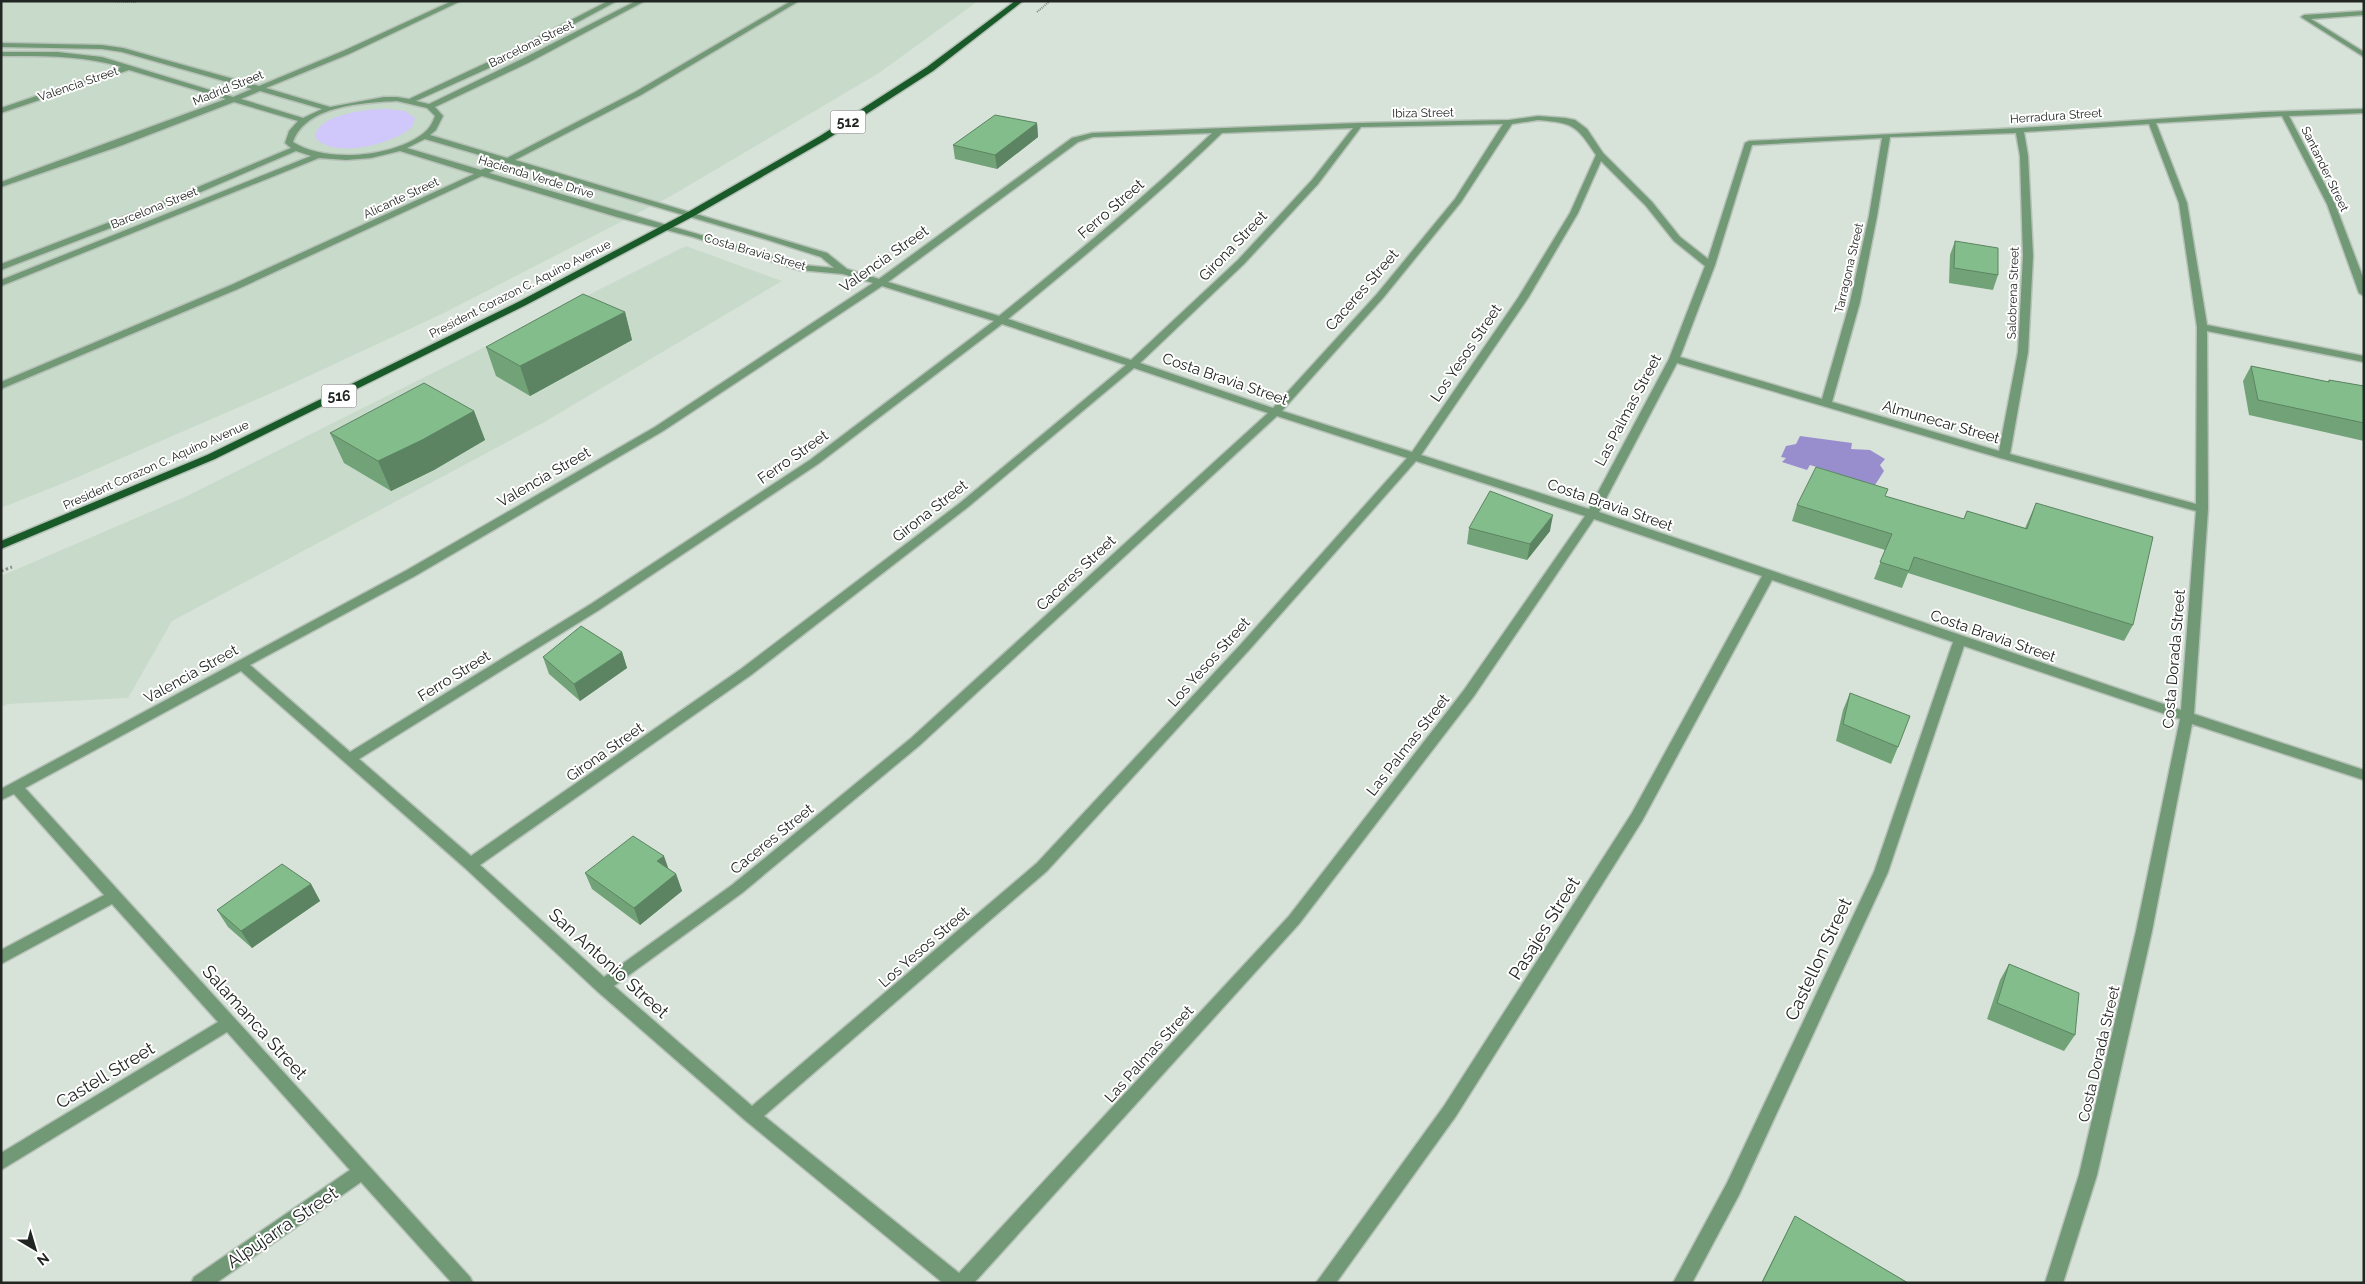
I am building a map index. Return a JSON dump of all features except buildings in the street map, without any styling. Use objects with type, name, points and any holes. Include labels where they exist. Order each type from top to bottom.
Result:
[{"type":"main road","name":"President Corazon C. Aquino Avenue","points":[[1,545],[211,457],[523,303],[692,214],[824,138],[930,69],[1020,1]]},
{"type":"street","name":"Madrid Street","points":[[1,185],[259,88],[366,44],[458,1]]},
{"type":"street","name":"Barcelona Street","points":[[412,100],[506,57],[614,1]]},
{"type":"street","name":"Barcelona Street","points":[[430,106],[534,57],[642,1]]},
{"type":"street","name":"Alicante Street","points":[[1,386],[318,251],[482,174],[617,104],[796,1]]},
{"type":"street","points":[[2364,13],[2304,16],[2364,55]]},
{"type":"street","points":[[1,45],[102,47],[142,54],[330,109]]},
{"type":"street","points":[[1,54],[79,55],[115,63],[304,121]]},
{"type":"street","name":"Valencia Street","points":[[1,102],[142,54]]},
{"type":"street","name":"Valencia Street","points":[[1,111],[155,58]]},
{"type":"street","points":[[381,99],[412,100],[430,106],[439,116],[438,122],[425,136],[398,148],[355,157],[316,157],[295,149],[289,143],[290,136],[295,128],[304,121],[330,109],[381,99]]},
{"type":"street","name":"Herradura Street","points":[[1749,143],[2020,130],[2151,120],[2284,113],[2364,111]]},
{"type":"street","name":"Santander Street","points":[[2284,113],[2331,204],[2364,293]]},
{"type":"street","name":"Ibiza Street","points":[[1075,140],[1092,135],[1359,125],[1509,122],[1538,118],[1572,122],[1584,131],[1600,154],[1648,204],[1677,239],[1710,265]]},
{"type":"street","name":"Costa Dorada Street","points":[[2054,1283],[2088,1175],[2144,931],[2187,717],[2202,509],[2202,327],[2183,203],[2151,120]]},
{"type":"street","name":"Caceres Street","points":[[603,986],[737,889],[915,742],[1274,412],[1380,296],[1458,200],[1509,122]]},
{"type":"street","name":"Girona Street","points":[[470,864],[746,672],[964,505],[1133,364],[1241,262],[1314,182],[1359,125]]},
{"type":"street","name":"Ferro Street","points":[[349,759],[595,606],[814,462],[1001,320],[1087,250],[1174,173],[1218,130]]},
{"type":"street","name":"Salobrena Street","points":[[2004,456],[2023,352],[2026,295],[2028,246],[2024,156],[2020,130]]},
{"type":"street","name":"Tarragona Street","points":[[1826,404],[1855,302],[1874,216],[1886,135]]},
{"type":"street","name":"Hacienda Verde Drive","points":[[425,136],[692,214]]},
{"type":"street","name":"Valencia Street","points":[[8,792],[412,573],[659,429],[880,283],[1075,140]]},
{"type":"street","name":"Las Palmas Street","points":[[962,1283],[1294,920],[1468,694],[1592,514],[1674,359],[1710,265],[1749,143]]},
{"type":"street","name":"Hacienda Verde Drive","points":[[398,148],[620,215],[667,226]]},
{"type":"street","name":"Barcelona Street","points":[[1,267],[170,202],[295,149]]},
{"type":"street","name":"Los Yesos Street","points":[[752,1116],[1042,867],[1246,646],[1414,457],[1523,298],[1574,212],[1600,154]]},
{"type":"street","name":"Barcelona Street","points":[[1,282],[316,157]]},
{"type":"street","name":"Costa Bravia Street","points":[[692,214],[824,255],[844,271]]},
{"type":"street","name":"Costa Bravia Street","points":[[667,226],[802,268],[844,271],[1001,320],[1274,412],[1592,514],[1768,576],[2364,775]]},
{"type":"street","points":[[2202,327],[2364,358]]},
{"type":"street","name":"Almunecar Street","points":[[1674,359],[2004,456],[2202,509]]},
{"type":"street","name":"Pasajes Street","points":[[1324,1283],[1450,1111],[1632,826],[1768,576]]},
{"type":"street","name":"Castellon Street","points":[[1682,1283],[1733,1189],[1881,872],[1960,640]]},
{"type":"street","name":"San Antonio Street","points":[[242,665],[470,864],[603,986],[752,1116],[957,1283]]},
{"type":"street","name":"Salamanca Street","points":[[8,792],[114,896],[464,1283]]},
{"type":"street","points":[[1,958],[114,896]]},
{"type":"street","name":"Castell Street","points":[[1,1162],[229,1023]]},
{"type":"street","name":"Alpujarra Street","points":[[200,1283],[363,1171]]},
{"type":"path","points":[[99,1],[138,2]]},
{"type":"shaded area","points":[[1,1],[978,1],[879,73],[671,196],[444,313],[283,388],[71,480],[1,508]]},
{"type":"shaded area","points":[[386,109],[405,111],[415,118],[412,127],[392,139],[363,147],[335,148],[323,144],[315,137],[318,129],[324,123],[344,114]]},
{"type":"shaded area","points":[[686,246],[782,281],[541,424],[172,621],[128,698],[8,704],[1,707],[1,576],[185,497]]},
{"type":"shaded area","points":[[1800,436],[1852,443],[1851,449],[1870,450],[1885,459],[1880,465],[1884,471],[1875,485],[1866,482],[1864,488],[1836,473],[1810,465],[1807,470],[1782,462],[1786,458],[1781,457],[1786,446],[1796,444]]}]
